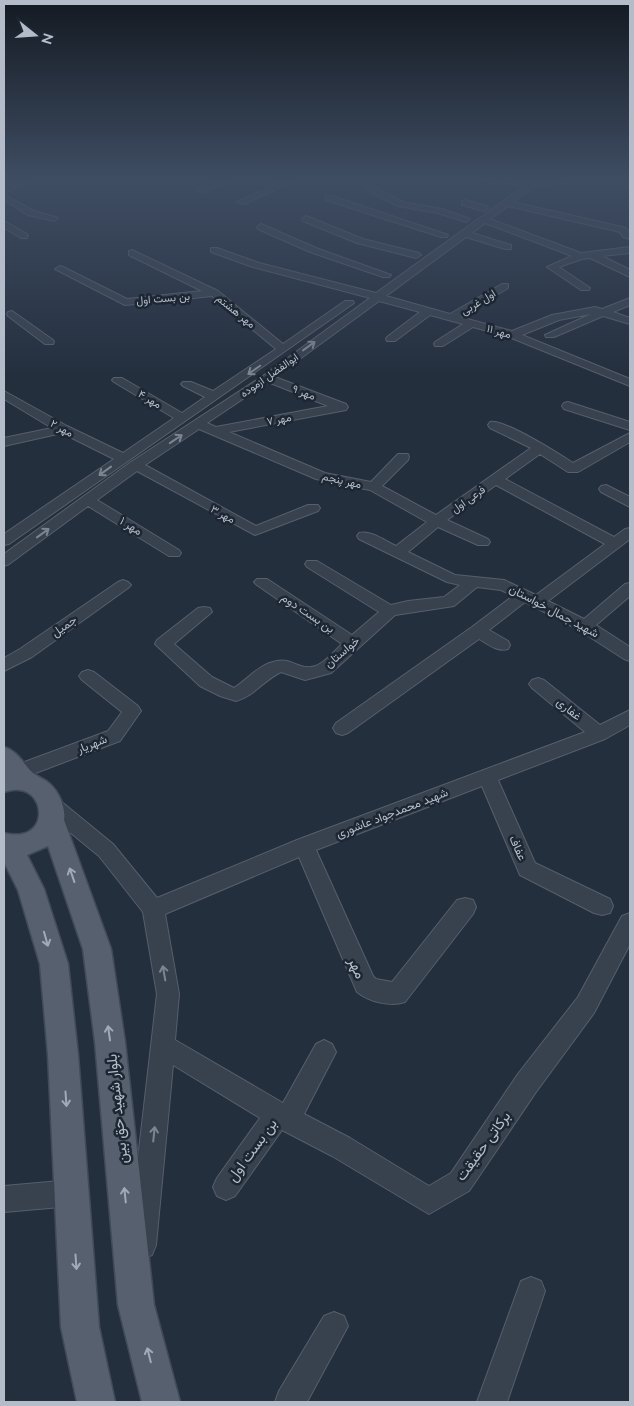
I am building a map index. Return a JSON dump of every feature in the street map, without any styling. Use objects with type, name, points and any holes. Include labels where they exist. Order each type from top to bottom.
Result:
[{"type":"main road","name":"بلوار شهید حق بین","points":[[12,773],[34,784],[47,795],[97,949],[110,1042],[136,1305],[161,1402]]},
{"type":"main road","points":[[6,845],[21,846],[36,841],[47,832],[52,813]]},
{"type":"main road","points":[[6,845],[32,889],[54,964],[63,1055],[80,1327],[96,1402]]},
{"type":"street","points":[[301,245],[313,250],[394,270]]},
{"type":"street","points":[[377,245],[416,255]]},
{"type":"street","name":"ابوالفضل ازموده","points":[[4,541],[283,349],[431,245]]},
{"type":"street","name":"ابوالفضل ازموده","points":[[4,561],[136,466],[267,378],[448,245]]},
{"type":"street","points":[[500,245],[508,247]]},
{"type":"street","points":[[554,245],[580,256]]},
{"type":"street","name":"مهر ۱۱","points":[[214,250],[256,264],[513,335],[630,383]]},
{"type":"street","points":[[585,288],[552,267],[580,256],[630,250]]},
{"type":"street","name":"مهر هشتم","points":[[132,253],[214,293],[283,349]]},
{"type":"street","points":[[592,255],[630,274]]},
{"type":"street","name":"بن بست اول","points":[[60,269],[125,302],[214,293]]},
{"type":"street","name":"اول غربی","points":[[451,318],[504,286]]},
{"type":"street","points":[[550,335],[601,312],[630,302]]},
{"type":"street","points":[[513,335],[556,317],[595,310],[630,321]]},
{"type":"street","points":[[6,312],[49,342]]},
{"type":"street","points":[[391,339],[427,312]]},
{"type":"street","points":[[439,344],[472,323]]},
{"type":"street","name":"مهر ۹","points":[[267,378],[342,407]]},
{"type":"street","name":"مهر ۴","points":[[118,380],[182,418]]},
{"type":"street","points":[[187,384],[214,396]]},
{"type":"street","name":"مهر ۲","points":[[4,394],[63,429],[123,458]]},
{"type":"street","points":[[568,406],[630,426]]},
{"type":"street","name":"مهر ۷","points":[[216,431],[342,407]]},
{"type":"street","name":"مهر پنجم","points":[[198,424],[321,476],[374,487],[437,521],[483,542]]},
{"type":"street","points":[[494,425],[540,448],[573,469],[630,438]]},
{"type":"street","points":[[4,442],[63,429]]},
{"type":"street","name":"فرعی اول","points":[[398,552],[437,521],[540,448]]},
{"type":"street","points":[[374,487],[403,457]]},
{"type":"street","name":"مهر ۳","points":[[136,466],[255,531],[313,508]]},
{"type":"street","points":[[496,480],[615,543]]},
{"type":"street","points":[[606,489],[630,503]]},
{"type":"street","name":"مهر ۱","points":[[88,500],[174,553]]},
{"type":"street","points":[[342,728],[478,631],[530,599],[630,532]]},
{"type":"street","name":"شهید جمال خواستان","points":[[364,536],[452,578],[473,582],[504,584],[585,626],[630,655]]},
{"type":"street","points":[[312,564],[388,611],[408,606],[448,602],[473,582]]},
{"type":"street","name":"بن بست دوم","points":[[262,582],[354,644]]},
{"type":"street","name":"جمیل","points":[[4,665],[123,585]]},
{"type":"street","points":[[585,626],[630,588]]},
{"type":"street","name":"خواستان","points":[[204,612],[163,644],[206,681],[224,692],[236,695],[252,685],[264,673],[279,666],[293,668],[305,674],[325,668],[354,644],[388,611]]},
{"type":"street","points":[[478,631],[502,645]]},
{"type":"street","name":"شهریار","points":[[12,773],[114,736],[132,711],[88,676]]},
{"type":"street","name":"غفاری","points":[[538,684],[600,734]]},
{"type":"street","name":"شهید محمدجواد عاشوری","points":[[153,909],[304,846],[600,734],[630,717]]},
{"type":"street","name":"عفاف","points":[[486,777],[527,868],[602,906]]},
{"type":"street","points":[[52,813],[106,850],[153,909],[168,994],[136,1305]]},
{"type":"street","name":"مهر","points":[[304,846],[365,984],[371,989],[397,994],[465,907]]},
{"type":"street","name":"برکاتی حقیقت","points":[[163,1046],[283,1116],[341,1147],[429,1201],[460,1182],[527,1083],[586,1005],[630,923]]},
{"type":"street","points":[[283,1116],[324,1052]]},
{"type":"street","name":"بن بست اول","points":[[226,1187],[283,1116]]},
{"type":"street","points":[[4,1199],[72,1193]]},
{"type":"street","points":[[492,1402],[531,1291]]},
{"type":"street","points":[[290,1402],[334,1326]]}]
